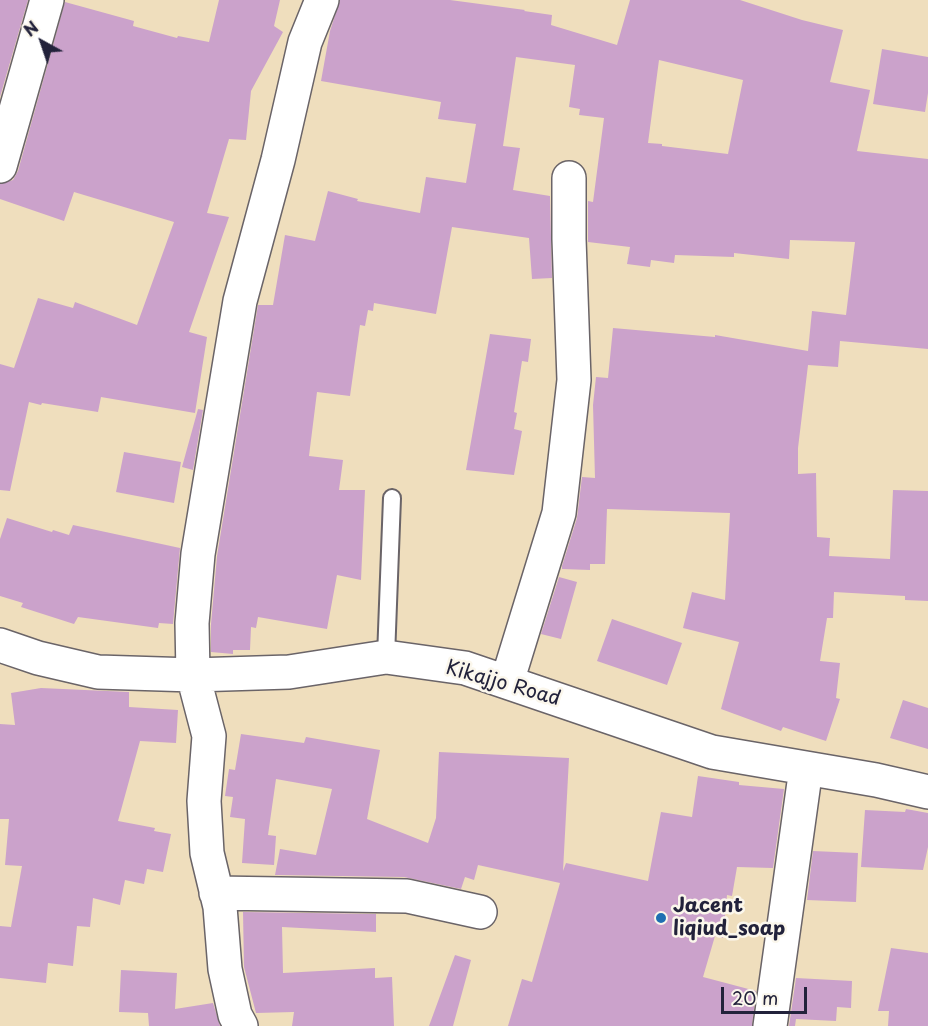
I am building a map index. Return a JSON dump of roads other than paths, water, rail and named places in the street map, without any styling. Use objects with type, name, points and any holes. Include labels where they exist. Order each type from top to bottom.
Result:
[{"type":"street","points":[[0,166],[47,0]]},
{"type":"street","points":[[241,1026],[235,1015],[225,969],[220,908],[207,853],[204,801],[208,736],[193,675],[192,623],[198,554],[240,302],[278,160],[305,42],[322,0]]},
{"type":"street","points":[[507,682],[559,513],[574,380],[569,178]]},
{"type":"street","name":"Kikajjo Road","points":[[0,645],[38,658],[98,672],[193,675],[289,672],[386,657],[465,668],[712,752],[876,780],[928,792]]},
{"type":"street","points":[[770,1026],[806,768]]},
{"type":"street","points":[[216,893],[407,896],[480,912]]},
{"type":"lane","points":[[386,657],[392,498]]},
{"type":"place","name":"Jacent liqiud_soap","points":[[661,918]]}]
